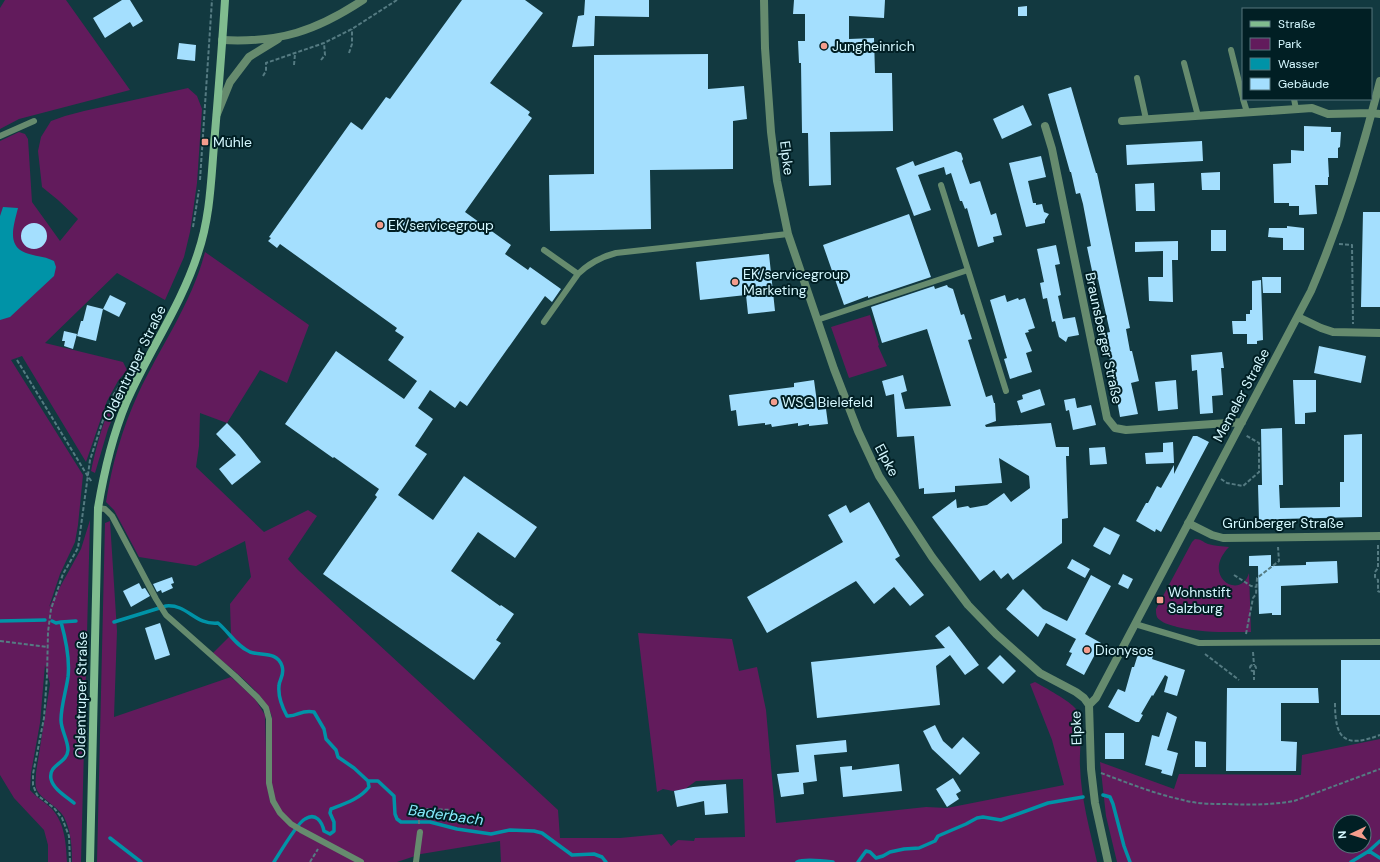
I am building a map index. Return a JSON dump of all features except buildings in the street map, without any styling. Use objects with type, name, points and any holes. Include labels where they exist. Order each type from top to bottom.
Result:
[{"type":"street","name":"Oldentruper Straße","points":[[90,862],[98,508],[106,464],[114,434],[139,377],[187,284],[198,253],[208,214],[225,0]]},
{"type":"street","points":[[222,40],[254,41],[305,31],[322,24],[364,0]]},
{"type":"street","name":"Elpke","points":[[764,0],[771,132],[777,181],[788,234],[817,320],[858,431],[880,476],[932,557],[968,605],[996,634],[1040,673],[1076,692],[1084,698],[1089,705],[1090,769],[1095,803],[1108,862]]},
{"type":"street","points":[[217,115],[230,82],[249,57],[284,36]]},
{"type":"street","name":"Memeler Straße","points":[[1089,705],[1096,698],[1311,291],[1339,222],[1376,113],[1380,81]]},
{"type":"street","points":[[1122,122],[1146,119],[1312,108],[1328,114],[1376,113]]},
{"type":"street","name":"Braunsberger Straße","points":[[1044,126],[1052,149],[1107,418],[1115,428],[1126,430],[1242,422]]},
{"type":"street","points":[[1298,317],[1333,332],[1380,333]]},
{"type":"street","name":"Grünberger Straße","points":[[1188,523],[1212,535],[1223,538],[1379,536]]},
{"type":"lane","points":[[1231,50],[1242,94]]},
{"type":"lane","points":[[1184,63],[1198,116]]},
{"type":"lane","points":[[1137,78],[1146,119]]},
{"type":"lane","points":[[1244,100],[1247,112]]},
{"type":"lane","points":[[1294,100],[1296,109]]},
{"type":"lane","points":[[0,136],[34,121]]},
{"type":"lane","points":[[941,184],[1006,391]]},
{"type":"lane","points":[[544,322],[578,274],[594,261],[604,256],[616,253],[788,234]]},
{"type":"lane","points":[[544,250],[578,274]]},
{"type":"lane","points":[[817,320],[968,270]]},
{"type":"lane","points":[[98,508],[105,509],[112,516],[166,615],[258,697],[266,708],[269,719],[269,783],[273,801],[280,813],[291,824],[361,862]]},
{"type":"lane","points":[[1135,624],[1199,643],[1380,642]]},
{"type":"lane","points":[[416,862],[420,832]]},
{"type":"path","points":[[200,180],[212,0]]},
{"type":"path","points":[[263,76],[266,71],[266,63],[324,43],[352,30],[397,0]]},
{"type":"path","points":[[349,53],[352,44],[352,30]]},
{"type":"path","points":[[321,60],[324,55],[324,43]]},
{"type":"path","points":[[294,65],[295,54]]},
{"type":"path","points":[[193,228],[199,188]]},
{"type":"path","points":[[1342,245],[1352,245],[1353,333]]},
{"type":"path","points":[[18,360],[87,475]]},
{"type":"path","points":[[70,862],[68,836],[62,818],[54,808],[37,796],[33,785],[44,718],[48,632],[51,609],[63,574],[78,548],[90,460],[103,420],[114,394],[131,369]]},
{"type":"path","points":[[1214,475],[1227,483],[1243,486],[1259,472],[1259,443],[1238,430]]},
{"type":"path","points":[[1379,536],[1378,568],[1375,572],[1375,577],[1378,580],[1378,591],[1380,592]]},
{"type":"path","points":[[1244,643],[1253,598],[1256,594],[1257,578],[1279,561],[1278,537]]},
{"type":"path","points":[[1234,575],[1251,586],[1256,587]]},
{"type":"path","points":[[0,641],[48,646]]},
{"type":"path","points":[[1253,643],[1254,665],[1257,669],[1254,671],[1254,680]]},
{"type":"path","points":[[1205,654],[1239,680]]},
{"type":"path","points":[[1254,665],[1251,666],[1250,669],[1254,671]]},
{"type":"path","points":[[1335,704],[1335,720],[1337,730],[1343,738],[1357,741],[1380,735]]},
{"type":"path","points":[[1090,769],[1184,801],[1253,805],[1280,804],[1294,801],[1380,769]]},
{"type":"path","points":[[419,818],[426,809],[453,810]]},
{"type":"path","points":[[310,862],[323,841]]},
{"type":"green space","points":[[5,0],[66,0],[130,90],[19,119],[0,129],[0,8]]},
{"type":"green space","points":[[188,88],[197,96],[202,109],[197,183],[190,232],[184,257],[165,300],[117,273],[45,343],[123,362],[127,370],[118,381],[107,401],[86,462],[22,356],[11,360],[83,475],[75,542],[60,574],[49,607],[81,549],[90,520],[81,862],[72,862],[71,839],[64,817],[58,809],[41,796],[36,788],[36,773],[50,684],[45,665],[40,723],[31,773],[30,790],[52,809],[60,821],[65,841],[67,862],[48,862],[48,845],[44,830],[14,798],[0,775],[0,141],[19,132],[25,134],[28,139],[32,202],[60,241],[78,219],[42,187],[38,151],[41,137],[51,121],[84,111]]},
{"type":"green space","points":[[205,252],[309,325],[287,383],[260,370],[227,423],[200,413],[199,446],[196,467],[264,532],[308,510],[317,516],[288,559],[298,570],[558,810],[560,838],[620,838],[662,834],[671,846],[678,840],[694,841],[695,838],[745,837],[743,779],[696,781],[685,789],[673,791],[663,789],[657,792],[638,633],[732,639],[739,671],[757,667],[766,710],[776,823],[926,807],[947,808],[1064,785],[1052,740],[1030,684],[1035,682],[1068,702],[1076,709],[1078,714],[1081,728],[1080,766],[1082,790],[1097,862],[501,862],[500,841],[421,854],[397,862],[97,862],[105,523],[110,521],[117,631],[114,717],[231,677],[255,699],[265,715],[267,785],[270,801],[272,781],[272,717],[263,700],[247,682],[213,653],[231,635],[230,604],[251,577],[245,541],[196,566],[139,557],[114,510],[106,502],[118,447],[132,407],[184,307]]},
{"type":"green space","points":[[870,315],[879,345],[878,346],[887,366],[849,378],[831,327]]},
{"type":"green space","points":[[124,384],[121,398],[108,429],[95,473],[91,471],[102,428],[113,400]]},
{"type":"green space","points":[[1195,539],[1211,545],[1229,547],[1221,558],[1219,568],[1220,576],[1225,582],[1232,585],[1238,585],[1245,581],[1249,573],[1251,632],[1214,632],[1186,629],[1166,623],[1158,618],[1156,609]]},
{"type":"green space","points":[[1380,739],[1380,862],[1117,862],[1106,816],[1100,762],[1174,789],[1179,774],[1301,775],[1302,755]]},
{"type":"water","points":[[3,207],[18,208],[14,223],[13,237],[18,248],[24,252],[54,261],[56,267],[54,276],[10,317],[0,320],[0,216]]},
{"type":"waterway","points":[[114,622],[166,606],[174,606],[203,621],[218,623],[237,643],[250,652],[273,656],[280,661],[283,669],[279,684],[279,694],[287,716],[303,712],[314,712],[324,729],[326,739],[336,750],[338,757],[354,768],[368,781]]},
{"type":"waterway","name":"Baderbach","points":[[0,621],[45,620]]},
{"type":"waterway","name":"Baderbach","points":[[52,621],[56,623],[61,622],[67,650],[68,677],[61,720],[68,750],[67,755],[52,770],[51,779],[54,786],[74,803]]},
{"type":"waterway","points":[[61,622],[76,621]]},
{"type":"waterway","name":"Baderbach","points":[[368,781],[378,781],[394,796],[395,814],[397,819],[401,822],[430,822],[457,829],[491,834],[510,830],[534,831],[542,833],[572,855],[594,854],[602,857],[606,862]]},
{"type":"waterway","name":"Baderbach","points":[[274,862],[293,832],[305,819],[315,817],[322,824],[324,831],[330,834],[334,831],[334,822],[330,813],[331,809],[352,801],[361,795],[369,787],[368,781]]},
{"type":"waterway","name":"Baderbach","points":[[1103,795],[1110,797],[1113,804],[1124,846],[1130,862]]},
{"type":"waterway","name":"Baderbach","points":[[858,862],[866,851],[870,852],[876,858],[890,852],[919,848],[935,841],[938,836],[977,818],[983,817],[1001,820],[1048,803],[1083,797]]},
{"type":"waterway","name":"Baderbach","points":[[110,838],[141,862]]},
{"type":"waterway","name":"Baderbach","points":[[1351,862],[1369,851],[1380,841]]},
{"type":"waterway","points":[[1372,853],[1380,858]]},
{"type":"waterway","name":"Baderbach","points":[[797,862],[809,860],[833,862]]},
{"type":"place","name":"Jungheinrich","points":[[824,46]]},
{"type":"place","name":"Mühle","points":[[205,142]]},
{"type":"place","name":"EK/servicegroup","points":[[380,225]]},
{"type":"place","name":"EK/servicegroup Marketing","points":[[735,282]]},
{"type":"place","name":"WSG Bielefeld","points":[[774,402]]},
{"type":"place","name":"Wohnstift Salzburg","points":[[1160,600]]},
{"type":"place","name":"Dionysos","points":[[1087,650]]}]
